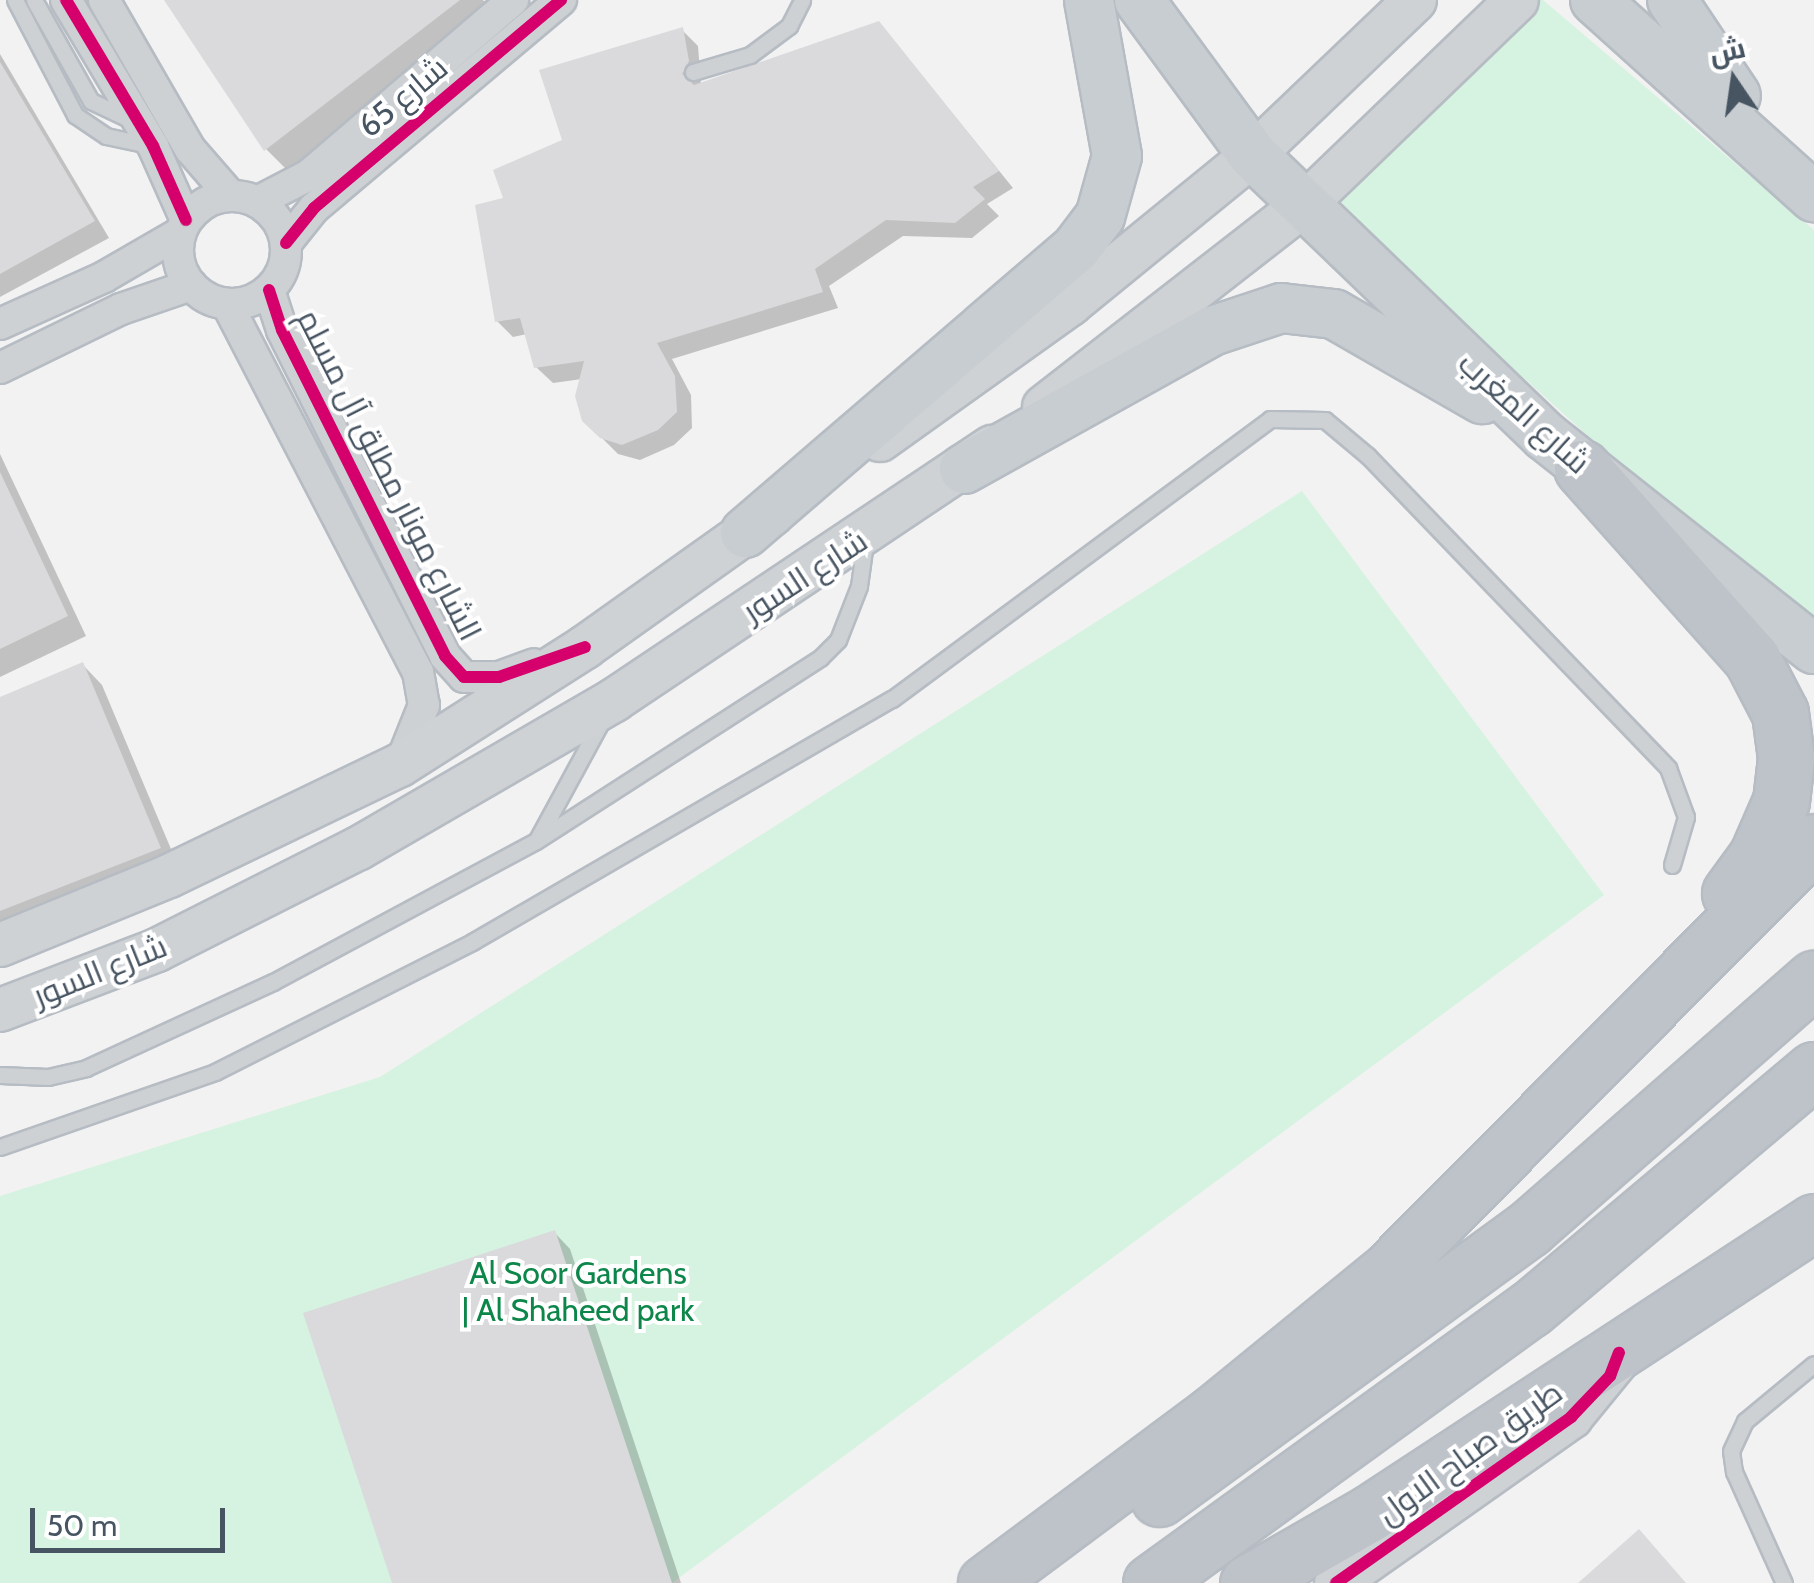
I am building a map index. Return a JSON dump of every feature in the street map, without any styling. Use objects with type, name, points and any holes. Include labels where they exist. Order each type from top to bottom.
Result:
[{"type":"highway","points":[[1564,452],[1752,660],[1775,700],[1785,744],[1781,802],[1749,870],[1645,996],[1609,1055]]},
{"type":"highway","points":[[986,1583],[1214,1414],[1386,1274],[1609,1055],[1814,842]]},
{"type":"highway","points":[[1033,1583],[1272,1422],[1528,1229],[1814,978]]},
{"type":"highway","points":[[1151,1583],[1530,1310],[1814,1070]]},
{"type":"highway","points":[[1697,1304],[1814,1202]]},
{"type":"highway","points":[[1248,1583],[1697,1304],[1814,1222]]},
{"type":"main road","points":[[744,533],[1091,232],[1108,200],[1117,156],[1090,0]]},
{"type":"main road","name":"شارع المغرب","points":[[1139,0],[1253,156],[1564,452],[1686,541],[1814,649]]},
{"type":"main road","name":"شارع السور","points":[[0,945],[169,876],[400,765],[585,647],[1070,304],[1253,156],[1415,0]]},
{"type":"main road","name":"شارع السور","points":[[0,1010],[157,950],[342,856],[614,700],[865,538],[964,468],[1305,204],[1517,0]]},
{"type":"main road","points":[[1595,0],[1814,195]]},
{"type":"main road","points":[[1672,0],[1710,64],[1814,195]]},
{"type":"main road","points":[[964,468],[1212,331],[1281,308],[1334,314],[1564,452]]},
{"type":"main road","name":"طريق صباح الاول","points":[[1336,1583],[1570,1417],[1610,1376],[1619,1353]]},
{"type":"street","points":[[66,0],[146,135],[183,227],[178,260],[191,286],[226,304],[269,290],[283,268],[286,243],[272,212],[244,199],[190,150],[104,0]]},
{"type":"street","name":"شارع 65","points":[[244,199],[309,175],[514,0]]},
{"type":"street","name":"شارع 65","points":[[286,243],[314,208],[561,0]]},
{"type":"street","points":[[0,324],[104,277],[183,227],[205,202],[244,199]]},
{"type":"street","points":[[0,368],[120,309],[191,286]]},
{"type":"street","name":"الشارع مونار مطلق آل مسلم","points":[[269,290],[282,330],[445,656],[464,677],[499,677],[585,647]]},
{"type":"street","name":"الشارع مونار مطلق آل مسلم","points":[[226,304],[418,672],[424,705],[400,765]]},
{"type":"lane","points":[[15,0],[75,115],[106,136],[146,135]]},
{"type":"lane","points":[[34,0],[91,101],[146,135]]},
{"type":"lane","points":[[693,72],[750,55],[788,26],[802,0]]},
{"type":"lane","points":[[0,1147],[214,1072],[472,942],[892,700],[1270,419],[1325,420],[1368,456],[1668,768],[1686,816],[1672,865]]},
{"type":"lane","points":[[0,1075],[48,1077],[86,1068],[273,982],[536,842],[821,657],[838,640],[859,586],[865,538]]},
{"type":"lane","points":[[536,842],[614,700]]},
{"type":"lane","points":[[1784,1583],[1734,1472],[1731,1450],[1745,1422],[1814,1364]]},
{"type":"green space","points":[[1534,0],[1543,0],[1814,230],[1814,625],[1623,468],[1329,201]]},
{"type":"green space","name":"Al Soor Gardens | Al Shaheed park","points":[[1302,491],[1604,895],[672,1583],[0,1583],[0,1196],[380,1077]]},
{"type":"building","points":[[164,0],[460,0],[264,151]]},
{"type":"building","points":[[879,21],[999,171],[973,187],[985,199],[955,223],[886,220],[815,269],[823,292],[657,343],[675,376],[677,412],[658,430],[622,445],[600,438],[582,421],[575,396],[584,361],[534,368],[520,318],[495,322],[475,205],[503,198],[493,170],[562,140],[539,70],[683,27],[689,61],[682,74],[694,85]]},
{"type":"building","points":[[0,62],[95,221],[0,274]]},
{"type":"building","points":[[0,472],[68,616],[0,649]]},
{"type":"building","points":[[83,662],[161,848],[0,911],[0,697]]},
{"type":"building","points":[[555,1230],[672,1583],[392,1583],[303,1313]]},
{"type":"building","points":[[1639,1529],[1686,1583],[1578,1583]]},
{"type":"cycle path","points":[[66,0],[153,146],[186,220]]},
{"type":"cycle path","points":[[286,243],[314,208],[561,0]]},
{"type":"cycle path","points":[[269,290],[282,330],[445,656],[464,677],[499,677],[585,647]]},
{"type":"cycle path","points":[[1336,1583],[1571,1417],[1610,1376],[1619,1353]]}]
